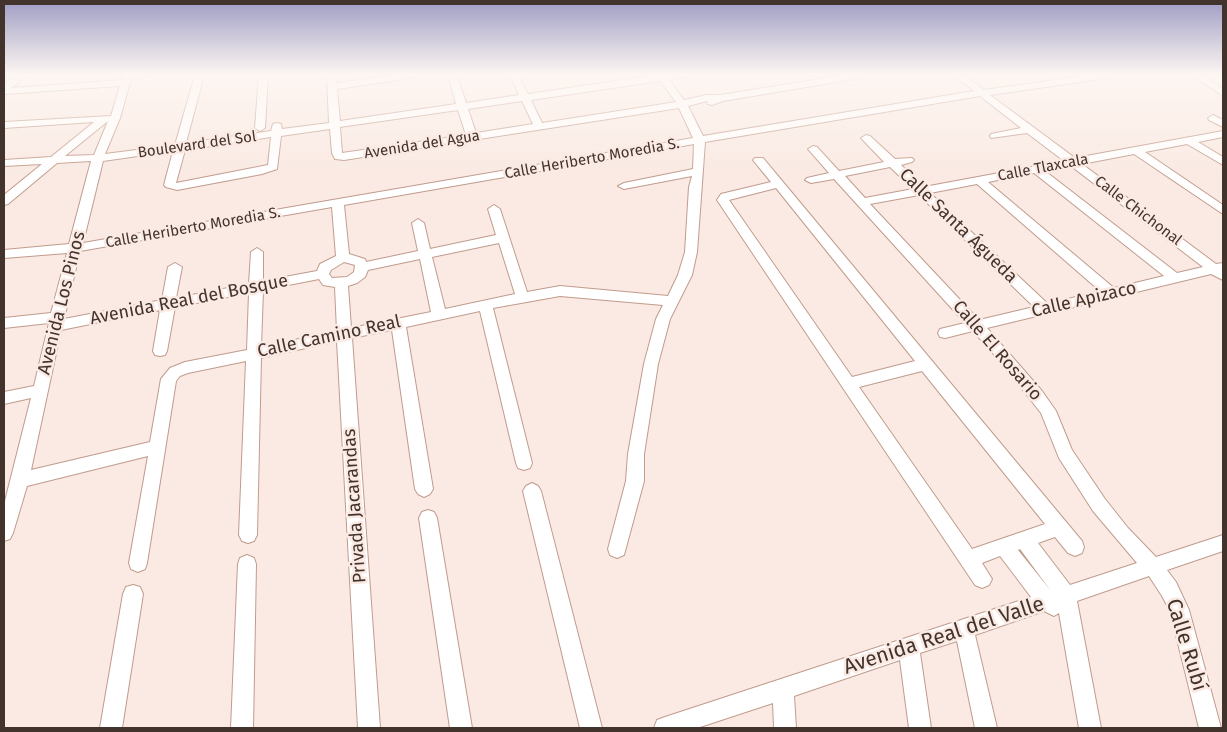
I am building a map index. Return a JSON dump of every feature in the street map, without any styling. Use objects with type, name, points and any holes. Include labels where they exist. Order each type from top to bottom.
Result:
[{"type":"street","name":"Avenida Los Pinos","points":[[4,534],[20,480],[56,322],[99,156],[114,109]]},
{"type":"street","points":[[190,109],[170,185],[177,187],[262,171],[273,167],[277,130]]},
{"type":"street","points":[[260,128],[261,109]]},
{"type":"street","points":[[333,109],[334,121]]},
{"type":"street","name":"Boulevard del Sol","points":[[4,163],[99,156],[417,109]]},
{"type":"street","points":[[462,109],[472,138]]},
{"type":"street","points":[[530,109],[539,127]]},
{"type":"street","name":"Avenida del Agua","points":[[334,121],[339,157],[650,109]]},
{"type":"street","points":[[617,549],[635,481],[636,454],[651,364],[663,319],[685,275],[691,252],[700,140],[685,109]]},
{"type":"street","name":"Calle Heriberto Moredia S.","points":[[4,254],[76,248],[885,109]]},
{"type":"street","name":"Calle Chichonal","points":[[1004,109],[1220,271]]},
{"type":"street","points":[[4,125],[110,118]]},
{"type":"street","points":[[4,201],[110,118]]},
{"type":"street","points":[[1213,118],[1223,124]]},
{"type":"street","name":"Boulevard del Sol","points":[[180,144],[260,128],[277,130]]},
{"type":"street","points":[[995,136],[1030,129]]},
{"type":"street","name":"Calle Tlaxcala","points":[[862,202],[1223,134]]},
{"type":"street","name":"Calle Santa Águeda","points":[[866,138],[1045,310]]},
{"type":"street","points":[[1188,140],[1223,162]]},
{"type":"street","name":"Calle El Rosario","points":[[812,149],[976,326],[1037,395],[1048,411],[1066,453],[1093,497],[1122,534],[1153,567]]},
{"type":"street","points":[[1135,150],[1223,210]]},
{"type":"street","points":[[759,160],[1075,547]]},
{"type":"street","points":[[811,180],[908,160]]},
{"type":"street","points":[[1036,169],[1176,278]]},
{"type":"street","points":[[624,186],[699,171]]},
{"type":"street","points":[[979,180],[1112,294]]},
{"type":"street","points":[[779,184],[725,196],[723,200],[982,579]]},
{"type":"street","points":[[338,203],[343,258]]},
{"type":"street","points":[[494,209],[522,296]]},
{"type":"street","points":[[418,223],[439,314]]},
{"type":"street","points":[[362,267],[503,238]]},
{"type":"street","points":[[248,535],[257,252]]},
{"type":"street","points":[[343,258],[360,262],[362,267],[360,274],[352,280],[341,284],[328,282],[322,274],[325,268],[332,262],[343,258]]},
{"type":"street","points":[[160,351],[175,267]]},
{"type":"street","name":"Calle Apizaco","points":[[945,333],[1176,278],[1220,271]]},
{"type":"street","name":"Avenida Real del Bosque","points":[[4,323],[56,322],[168,304],[322,274]]},
{"type":"street","name":"Privada Jacarandas","points":[[341,284],[369,728]]},
{"type":"street","name":"Calle Camino Real","points":[[157,448],[169,380],[175,372],[254,353],[522,296],[560,291],[670,302]]},
{"type":"street","points":[[484,304],[524,463]]},
{"type":"street","points":[[398,323],[424,489]]},
{"type":"street","points":[[848,384],[926,364]]},
{"type":"street","points":[[4,398],[42,390]]},
{"type":"street","points":[[20,480],[157,448],[138,563]]},
{"type":"street","points":[[532,491],[591,728]]},
{"type":"street","points":[[428,518],[461,728]]},
{"type":"street","points":[[968,559],[1059,527]]},
{"type":"street","points":[[1024,539],[1066,595],[1090,728]]},
{"type":"street","name":"Avenida Real del Valle","points":[[665,728],[1223,543]]},
{"type":"street","points":[[1004,546],[1046,602],[1070,616]]},
{"type":"street","points":[[242,728],[247,564]]},
{"type":"street","name":"Calle Rubí","points":[[1153,567],[1169,589],[1179,610],[1210,728]]},
{"type":"street","points":[[111,728],[133,594]]},
{"type":"street","points":[[964,629],[986,728]]},
{"type":"street","points":[[909,647],[920,728]]},
{"type":"street","points":[[783,689],[784,728]]}]
